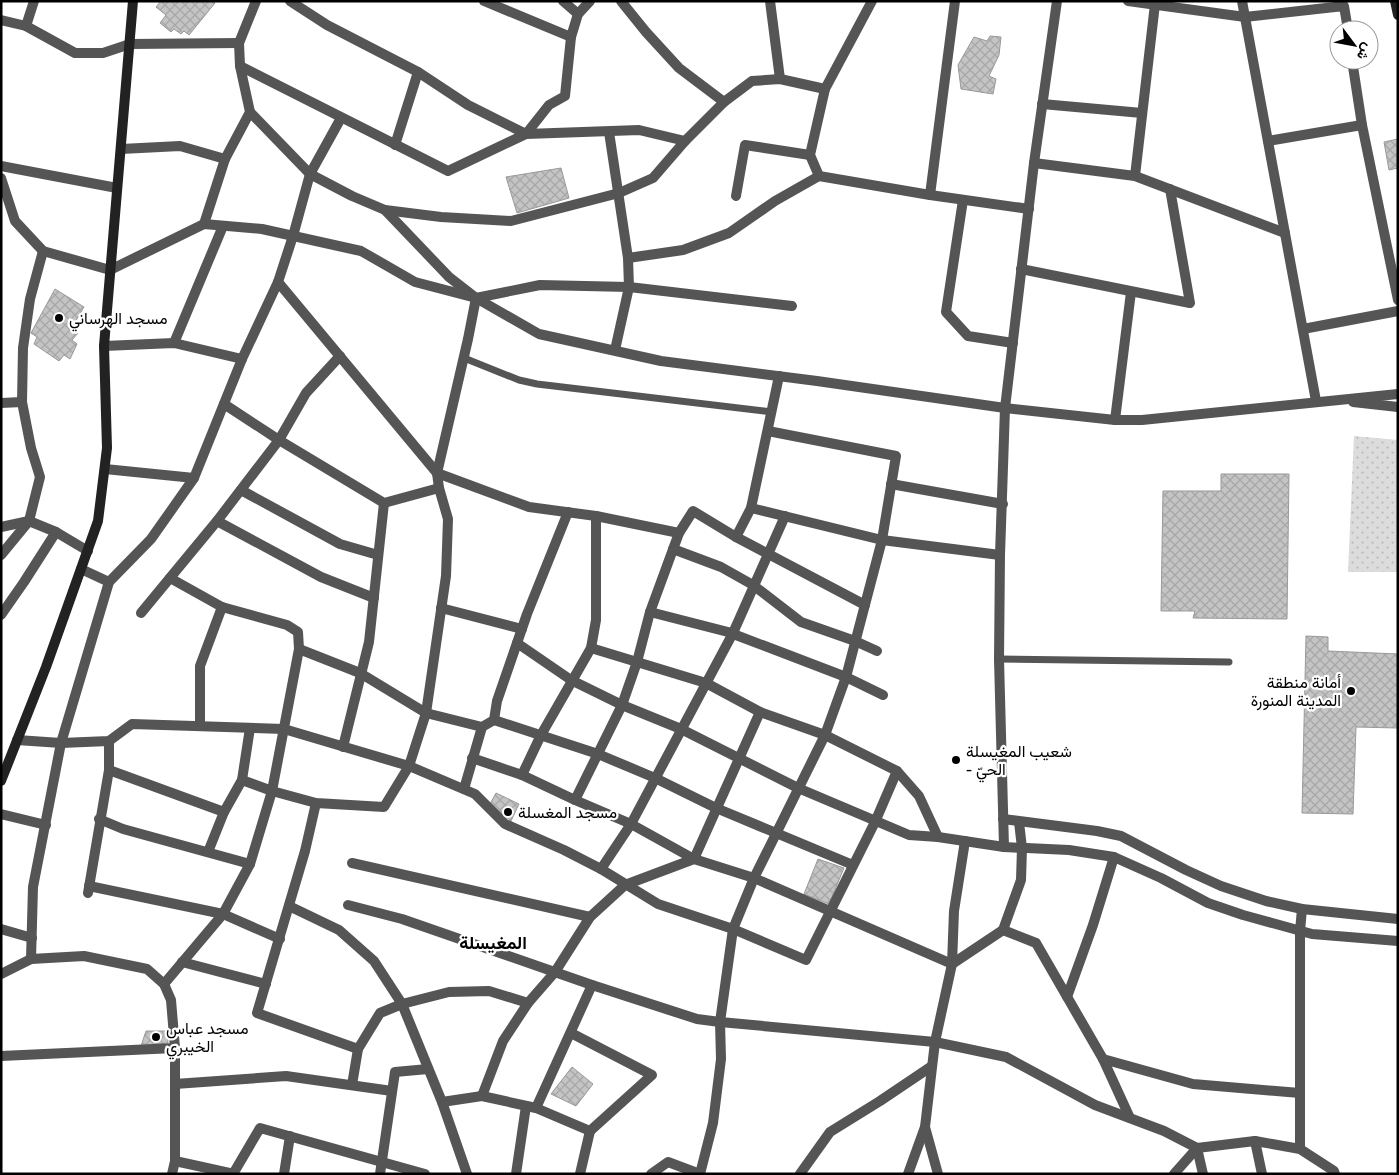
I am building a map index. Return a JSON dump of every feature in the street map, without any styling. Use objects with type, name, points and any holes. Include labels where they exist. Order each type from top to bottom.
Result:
[{"type":"main road","points":[[1,781],[98,521],[107,448],[104,346],[133,1]]},
{"type":"main road","points":[[1395,1],[1398,15]]},
{"type":"street","points":[[26,26],[34,1]]},
{"type":"street","points":[[256,1],[239,43],[240,66],[250,112],[310,174],[352,196],[385,210],[441,217],[511,221],[619,194],[654,178],[685,141],[724,102],[752,81],[780,79],[825,89]]},
{"type":"street","points":[[290,1],[327,25],[418,72],[468,105],[526,134]]},
{"type":"street","points":[[484,1],[571,37]]},
{"type":"street","points":[[563,1],[578,14]]},
{"type":"street","points":[[526,134],[549,105],[565,96],[571,37],[578,14],[590,1]]},
{"type":"street","points":[[621,1],[679,68],[724,102]]},
{"type":"street","points":[[770,1],[780,79]]},
{"type":"street","points":[[819,176],[810,155],[825,89],[872,1]]},
{"type":"street","points":[[930,196],[954,1]]},
{"type":"street","points":[[1004,847],[999,659],[1005,408],[1034,163],[1057,1]]},
{"type":"street","points":[[1128,1],[1245,17],[1344,6],[1346,20]]},
{"type":"street","points":[[1242,1],[1316,402]]},
{"type":"street","points":[[1135,176],[1142,113],[1148,3]]},
{"type":"street","points":[[1,20],[26,26],[75,53],[103,53],[130,44],[239,43]]},
{"type":"street","points":[[240,66],[448,172],[526,134],[639,130],[685,141]]},
{"type":"street","points":[[1354,70],[1362,126],[1398,300]]},
{"type":"street","points":[[395,145],[418,72]]},
{"type":"street","points":[[1042,104],[1142,113]]},
{"type":"street","points":[[204,224],[225,159],[250,112]]},
{"type":"street","points":[[31,959],[33,887],[61,743],[109,582],[151,539],[194,478],[242,359],[278,282],[310,174],[342,118]]},
{"type":"street","points":[[1268,141],[1362,126]]},
{"type":"street","points":[[609,132],[628,258],[629,287],[615,350]]},
{"type":"street","points":[[736,196],[745,145],[810,155]]},
{"type":"street","points":[[121,149],[180,146],[225,159]]},
{"type":"street","points":[[1034,163],[1135,176],[1285,233]]},
{"type":"street","points":[[1,166],[117,188]]},
{"type":"street","points":[[628,258],[683,250],[729,233],[775,201],[819,176],[930,196],[1029,209]]},
{"type":"street","points":[[1,178],[15,221],[43,252],[110,270],[204,224],[262,229],[361,251],[415,282],[476,298],[540,285],[629,287],[792,306]]},
{"type":"street","points":[[1022,270],[1190,303],[1170,189]]},
{"type":"street","points":[[963,200],[946,312],[968,336],[1013,343]]},
{"type":"street","points":[[385,210],[449,277],[476,298],[539,334],[661,361],[1005,408],[1115,420],[1142,420],[1398,394]]},
{"type":"street","points":[[174,343],[223,226]]},
{"type":"street","points":[[1,555],[29,521],[40,477],[31,448],[22,402],[23,348],[30,299],[43,252]]},
{"type":"street","points":[[278,282],[437,473],[528,507],[596,516],[679,533]]},
{"type":"street","points":[[1115,420],[1131,292]]},
{"type":"street","points":[[242,780],[272,791],[316,803],[384,807],[409,766],[426,713],[446,576],[448,519],[439,488],[437,473],[476,298]]},
{"type":"street","points":[[1303,329],[1398,311]]},
{"type":"street","points":[[104,346],[174,343],[242,359]]},
{"type":"street","points":[[141,613],[217,521],[279,440],[306,392],[340,356]]},
{"type":"street","points":[[736,537],[751,508],[779,376]]},
{"type":"street","points":[[1333,400],[1398,408]]},
{"type":"street","points":[[1,403],[22,402]]},
{"type":"street","points":[[224,404],[279,440],[384,503],[439,488]]},
{"type":"street","points":[[651,1174],[668,1162],[700,1174],[713,1123],[721,1059],[720,1022],[733,930],[754,878],[825,735],[846,677],[882,540],[896,456],[768,431]]},
{"type":"street","points":[[105,469],[194,478]]},
{"type":"street","points":[[891,484],[1003,504]]},
{"type":"street","points":[[241,490],[340,544],[378,555]]},
{"type":"street","points":[[343,747],[369,642],[384,503]]},
{"type":"street","points":[[751,508],[882,540],[1000,555]]},
{"type":"street","points":[[575,800],[622,705],[637,662],[650,612],[672,549],[679,533],[693,511],[736,537],[865,605]]},
{"type":"street","points":[[494,720],[497,701],[522,629],[568,512]]},
{"type":"street","points":[[522,775],[540,735],[590,648],[596,620],[596,516]]},
{"type":"street","points":[[601,869],[631,824],[706,683],[769,555],[785,516]]},
{"type":"street","points":[[1,527],[29,521],[56,532],[88,551]]},
{"type":"street","points":[[217,521],[321,577],[374,598]]},
{"type":"street","points":[[1,615],[56,532]]},
{"type":"street","points":[[672,549],[721,567],[754,586],[801,622],[877,651]]},
{"type":"street","points":[[81,569],[109,582]]},
{"type":"street","points":[[164,984],[223,914],[250,864],[272,791],[299,649],[298,632],[287,625],[222,607],[170,578]]},
{"type":"street","points":[[200,725],[200,666],[222,607]]},
{"type":"street","points":[[441,608],[522,629]]},
{"type":"street","points":[[650,612],[732,633],[846,677],[883,695]]},
{"type":"street","points":[[517,644],[571,680],[622,705],[681,729],[798,788],[874,822],[909,835],[938,837],[1004,847],[1069,850],[1114,857],[1161,878],[1208,903],[1300,931],[1312,934],[1398,941]]},
{"type":"street","points":[[590,648],[706,683],[760,712],[825,735],[897,771],[919,796],[938,837]]},
{"type":"street","points":[[299,649],[360,673],[426,713],[482,727]]},
{"type":"street","points":[[482,1096],[503,1041],[528,1003],[555,972],[590,917],[625,885],[694,858],[760,712]]},
{"type":"street","points":[[464,789],[482,727],[494,720],[598,754],[655,778],[716,808],[853,865]]},
{"type":"street","points":[[17,740],[61,743],[108,741],[132,724],[284,729],[409,766],[464,789],[475,794],[505,824],[601,869],[658,904],[733,930],[806,960],[897,771]]},
{"type":"street","points":[[208,852],[224,812],[242,780],[250,728]]},
{"type":"street","points":[[108,741],[109,770],[88,890],[223,914],[280,939]]},
{"type":"street","points":[[472,758],[522,775],[631,824],[694,858],[754,878],[952,964]]},
{"type":"street","points":[[109,770],[224,812]]},
{"type":"street","points":[[316,803],[305,851],[257,1013],[358,1049]]},
{"type":"street","points":[[1,814],[46,825]]},
{"type":"street","points":[[100,819],[123,829],[250,864]]},
{"type":"street","points":[[1003,819],[1097,831],[1121,836],[1221,886],[1266,900],[1302,909],[1398,919]]},
{"type":"street","points":[[952,964],[1003,930],[1021,880],[1022,848],[1019,822]]},
{"type":"street","points":[[908,1174],[925,1127],[935,1042],[952,964],[954,911],[965,841]]},
{"type":"street","points":[[1067,997],[1114,857]]},
{"type":"street","points":[[352,863],[590,917]]},
{"type":"street","points":[[348,905],[402,919],[592,985],[697,1018],[720,1022],[935,1042],[1006,1057],[1095,1105],[1164,1131],[1197,1148],[1255,1141],[1300,1148],[1336,1174]]},
{"type":"street","points":[[289,906],[339,930],[374,961],[402,1004],[442,1102],[467,1174]]},
{"type":"street","points":[[1300,1148],[1300,931],[1302,909]]},
{"type":"street","points":[[1,929],[32,938]]},
{"type":"street","points":[[1003,930],[1036,943],[1103,1058],[1130,1118]]},
{"type":"street","points":[[1,974],[31,959],[84,956],[147,969],[164,984],[171,1000],[176,1048],[175,1161],[172,1174]]},
{"type":"street","points":[[182,962],[266,984]]},
{"type":"street","points":[[516,1174],[531,1107],[571,1033],[592,985]]},
{"type":"street","points":[[352,1085],[358,1049],[380,1013],[402,1004],[449,992],[490,990],[528,1003]]},
{"type":"street","points":[[571,1033],[652,1075],[590,1131],[580,1174]]},
{"type":"street","points":[[1,1056],[176,1048]]},
{"type":"street","points":[[1103,1058],[1193,1084],[1300,1093]]},
{"type":"street","points":[[800,1174],[830,1132],[932,1066]]},
{"type":"street","points":[[380,1174],[395,1072],[428,1069]]},
{"type":"street","points":[[175,1084],[286,1076],[392,1091]]},
{"type":"street","points":[[442,1102],[482,1096],[531,1107],[590,1131]]},
{"type":"street","points":[[925,1127],[938,1174]]},
{"type":"street","points":[[175,1161],[203,1170],[234,1174],[260,1128],[425,1174]]},
{"type":"street","points":[[284,1174],[290,1136]]},
{"type":"street","points":[[1255,1141],[1262,1174]]},
{"type":"street","points":[[1174,1174],[1197,1148]]},
{"type":"street","points":[[1197,1148],[1203,1174]]},
{"type":"lane","points":[[464,358],[519,380],[537,384],[772,412]]},
{"type":"lane","points":[[999,659],[1229,662]]},
{"type":"shaded area","points":[[1354,436],[1398,440],[1398,572],[1348,572]]},
{"type":"building","points":[[161,1],[213,1],[215,3],[189,35],[184,31],[181,34],[174,29],[171,32],[160,23],[166,15],[156,7]]},
{"type":"building","points":[[990,36],[1001,37],[999,55],[989,76],[996,79],[993,94],[961,89],[958,65],[974,37],[987,41]]},
{"type":"building","points":[[1398,139],[1398,168],[1389,170],[1384,142]]},
{"type":"building","points":[[561,168],[569,198],[517,213],[506,177]]},
{"type":"building","name":"مسجد الهرساني","points":[[55,289],[84,307],[71,329],[78,333],[72,340],[77,344],[70,359],[64,355],[59,361],[34,344],[37,337],[31,333]]},
{"type":"building","points":[[1221,474],[1289,474],[1287,619],[1193,618],[1195,611],[1161,611],[1163,491],[1221,491]]},
{"type":"building","name":"أمانة منطقة المدينة المنورة","points":[[1306,636],[1328,637],[1328,651],[1398,654],[1398,728],[1356,727],[1353,814],[1302,813]]},
{"type":"building","name":"مسجد المغسلة","points":[[496,793],[519,804],[511,821],[490,804]]},
{"type":"building","points":[[818,859],[844,868],[829,904],[804,894]]},
{"type":"building","name":"مسجد عباس الخيبري","points":[[146,1031],[167,1031],[168,1043],[141,1046]]},
{"type":"building","points":[[572,1067],[593,1084],[576,1106],[551,1094]]},
{"type":"place","name":"مسجد الهرساني","points":[[59,318]]},
{"type":"place","name":"أمانة منطقة المدينة المنورة","points":[[1351,691]]},
{"type":"place","name":"شعيب المغيسلة - الحيّ","points":[[956,760]]},
{"type":"place","name":"مسجد المغسلة","points":[[508,812]]},
{"type":"place","name":"مسجد عباس الخيبري","points":[[156,1037]]},
{"type":"district","name":"المغيسلة","points":[[493,943]]}]
